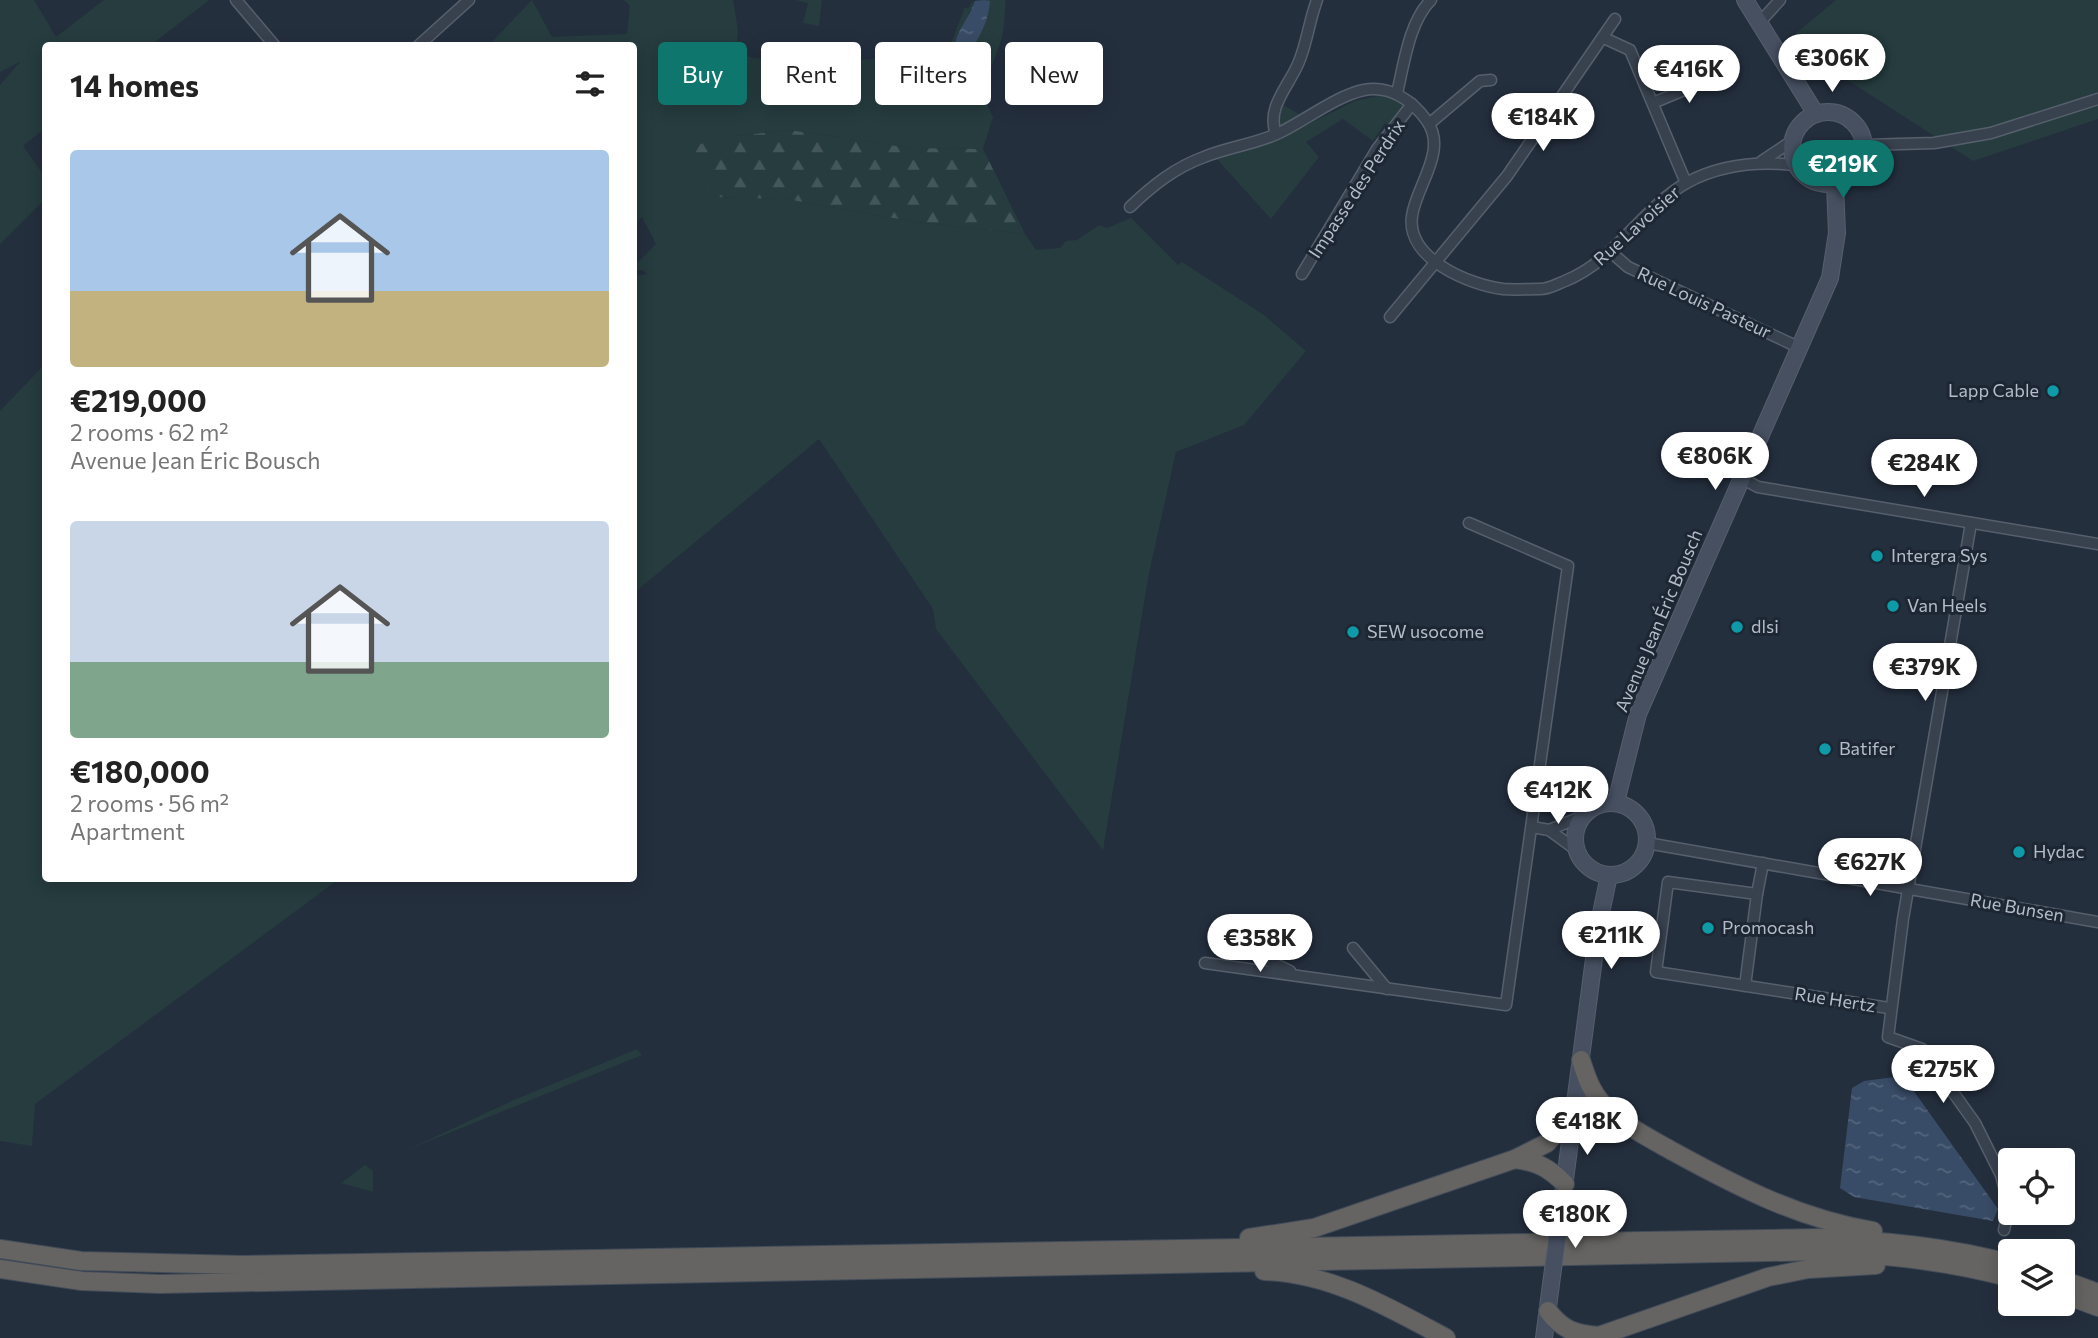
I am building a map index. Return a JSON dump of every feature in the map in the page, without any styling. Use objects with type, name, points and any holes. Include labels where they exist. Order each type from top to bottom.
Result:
[{"type":"highway","points":[[1581,1060],[1594,1094],[1619,1119]]},
{"type":"highway","points":[[1112,1250],[1175,1242],[1257,1238],[1314,1228],[1515,1159],[1547,1143],[1573,1119],[1604,1115],[1619,1119],[1736,1186],[1789,1210],[1842,1226],[1937,1241],[1998,1272]]},
{"type":"highway","points":[[1515,1159],[1534,1161],[1550,1168],[1565,1184]]},
{"type":"highway","points":[[0,1249],[82,1261],[242,1265],[1821,1238],[1889,1241],[1978,1262]]},
{"type":"highway","points":[[0,1269],[82,1281],[160,1284],[1822,1251],[1998,1263]]},
{"type":"highway","points":[[1180,1262],[1219,1269],[1280,1271],[1326,1281],[1372,1298],[1446,1338]]},
{"type":"highway","points":[[1548,1311],[1561,1327],[1577,1334],[1596,1337],[1768,1277],[1808,1269],[1978,1262]]},
{"type":"highway","points":[[2075,1284],[2098,1293]]},
{"type":"highway","points":[[2075,1298],[2098,1307]]},
{"type":"main road","points":[[1745,0],[1816,114]]},
{"type":"main road","points":[[1838,113],[1848,117],[1856,125],[1864,145],[1860,166],[1835,184],[1812,181],[1796,165],[1792,141],[1805,120],[1816,114],[1838,113]]},
{"type":"main road","name":"Avenue Jean Éric Bousch","points":[[1616,802],[1638,714],[1830,278],[1838,233],[1835,184]]},
{"type":"main road","points":[[1616,802],[1630,808],[1640,817],[1646,830],[1647,843],[1643,856],[1634,867],[1609,875],[1592,871],[1581,860],[1575,849],[1574,835],[1583,816],[1604,803],[1616,802]]},
{"type":"main road","points":[[1544,1338],[1598,928],[1609,875]]},
{"type":"street","points":[[236,0],[272,42]]},
{"type":"street","points":[[422,42],[469,0]]},
{"type":"street","points":[[1276,135],[1272,126],[1274,111],[1299,62],[1317,0]]},
{"type":"street","points":[[1397,93],[1407,50],[1424,7],[1431,0]]},
{"type":"street","points":[[1760,22],[1780,0]]},
{"type":"street","points":[[1390,317],[1507,176],[1615,19]]},
{"type":"street","points":[[1604,38],[1630,50],[1686,183]]},
{"type":"street","points":[[1653,103],[1713,78]]},
{"type":"street","points":[[1429,124],[1480,81],[1491,80]]},
{"type":"street","points":[[1130,207],[1157,181],[1202,157],[1276,135],[1364,90],[1397,93],[1412,104],[1429,124],[1434,141],[1429,172],[1415,200],[1411,220],[1416,239],[1436,261]]},
{"type":"street","points":[[1864,145],[1934,143],[1991,133],[2098,100]]},
{"type":"street","name":"Impasse des Perdrix","points":[[1302,274],[1377,149],[1412,104]]},
{"type":"street","name":"Rue Lavoisier","points":[[1762,162],[1792,141]]},
{"type":"street","name":"Rue Lavoisier","points":[[1436,261],[1459,276],[1502,289],[1545,289],[1580,275],[1612,253],[1664,199],[1686,183],[1714,170],[1762,162],[1796,165]]},
{"type":"street","name":"Rue Louis Pasteur","points":[[1612,253],[1628,267],[1800,348]]},
{"type":"street","points":[[1741,478],[1758,486],[2098,544]]},
{"type":"street","points":[[1205,963],[1506,1004],[1568,566],[1469,523]]},
{"type":"street","name":"Rue Hertz","points":[[1757,894],[1668,882],[1656,972],[1889,1008],[1971,523]]},
{"type":"street","points":[[1549,830],[1583,816]]},
{"type":"street","points":[[1532,827],[1549,830],[1575,849]]},
{"type":"street","name":"Rue Bunsen","points":[[1647,843],[2098,922]]},
{"type":"street","points":[[1745,986],[1763,863]]},
{"type":"street","points":[[1233,944],[1301,977]]},
{"type":"street","points":[[1353,948],[1387,989]]},
{"type":"street","points":[[1889,1008],[1888,1037],[1922,1049],[1975,1123],[2001,1175],[2009,1207],[2004,1230]]},
{"type":"green space","points":[[0,0],[34,0],[56,37],[104,0],[209,0],[155,42],[42,42],[42,130],[23,146],[42,173],[42,202],[0,244],[0,85],[21,61],[0,72]]},
{"type":"green space","points":[[532,0],[552,37],[627,34],[630,6],[624,0],[733,0],[737,42],[658,42],[658,105],[747,105],[747,56],[761,59],[761,105],[861,105],[861,60],[875,59],[875,105],[988,105],[993,117],[983,149],[910,148],[789,130],[736,136],[713,197],[786,199],[916,222],[1025,234],[1036,250],[1060,248],[1066,241],[1077,240],[1099,225],[1107,228],[1131,218],[1178,265],[1182,262],[1264,315],[1306,351],[1244,425],[1176,452],[1149,573],[1103,850],[936,629],[933,609],[819,439],[637,591],[637,276],[647,274],[643,270],[637,270],[637,263],[656,244],[642,217],[637,222],[637,42],[492,42]]},
{"type":"green space","points":[[795,0],[822,0],[819,26],[803,23],[808,3]]},
{"type":"green space","points":[[978,0],[968,14],[990,2],[984,0],[1006,0],[1002,39],[991,66],[991,42],[952,42],[965,7],[968,9]]},
{"type":"green space","points":[[1836,0],[2098,0],[2098,119],[1973,161],[1787,41]]},
{"type":"green space","points":[[1378,96],[1391,98],[1404,107],[1389,126],[1385,123],[1373,141],[1343,119],[1306,142],[1319,157],[1271,219],[1216,158],[1266,145],[1355,101]]},
{"type":"green space","points":[[1281,104],[1301,115],[1280,125],[1277,123]]},
{"type":"green space","points":[[789,130],[910,148],[983,149],[1025,234],[916,222],[786,199],[713,197],[687,147],[736,136]]},
{"type":"green space","points":[[42,367],[42,882],[335,882],[35,1104],[32,1146],[0,1141],[0,411]]},
{"type":"green space","points":[[637,1049],[642,1055],[407,1150],[514,1100]]},
{"type":"green space","points":[[365,1165],[373,1171],[373,1192],[341,1183]]},
{"type":"water","points":[[975,1],[990,1],[983,28],[975,42],[956,42],[959,32]]},
{"type":"water","points":[[1903,1076],[1998,1209],[1993,1221],[1854,1197],[1840,1188],[1852,1088],[1864,1081]]},
{"type":"place","name":"Lapp Cable","points":[[2053,391]]},
{"type":"place","name":"Intergra Sys","points":[[1877,556]]},
{"type":"place","name":"Van Heels","points":[[1893,606]]},
{"type":"place","name":"dlsi","points":[[1737,627]]},
{"type":"place","name":"SEW usocome","points":[[1353,632]]},
{"type":"place","name":"Batifer","points":[[1825,749]]},
{"type":"place","name":"Hydac","points":[[2019,852]]},
{"type":"place","name":"Promocash","points":[[1708,928]]}]
